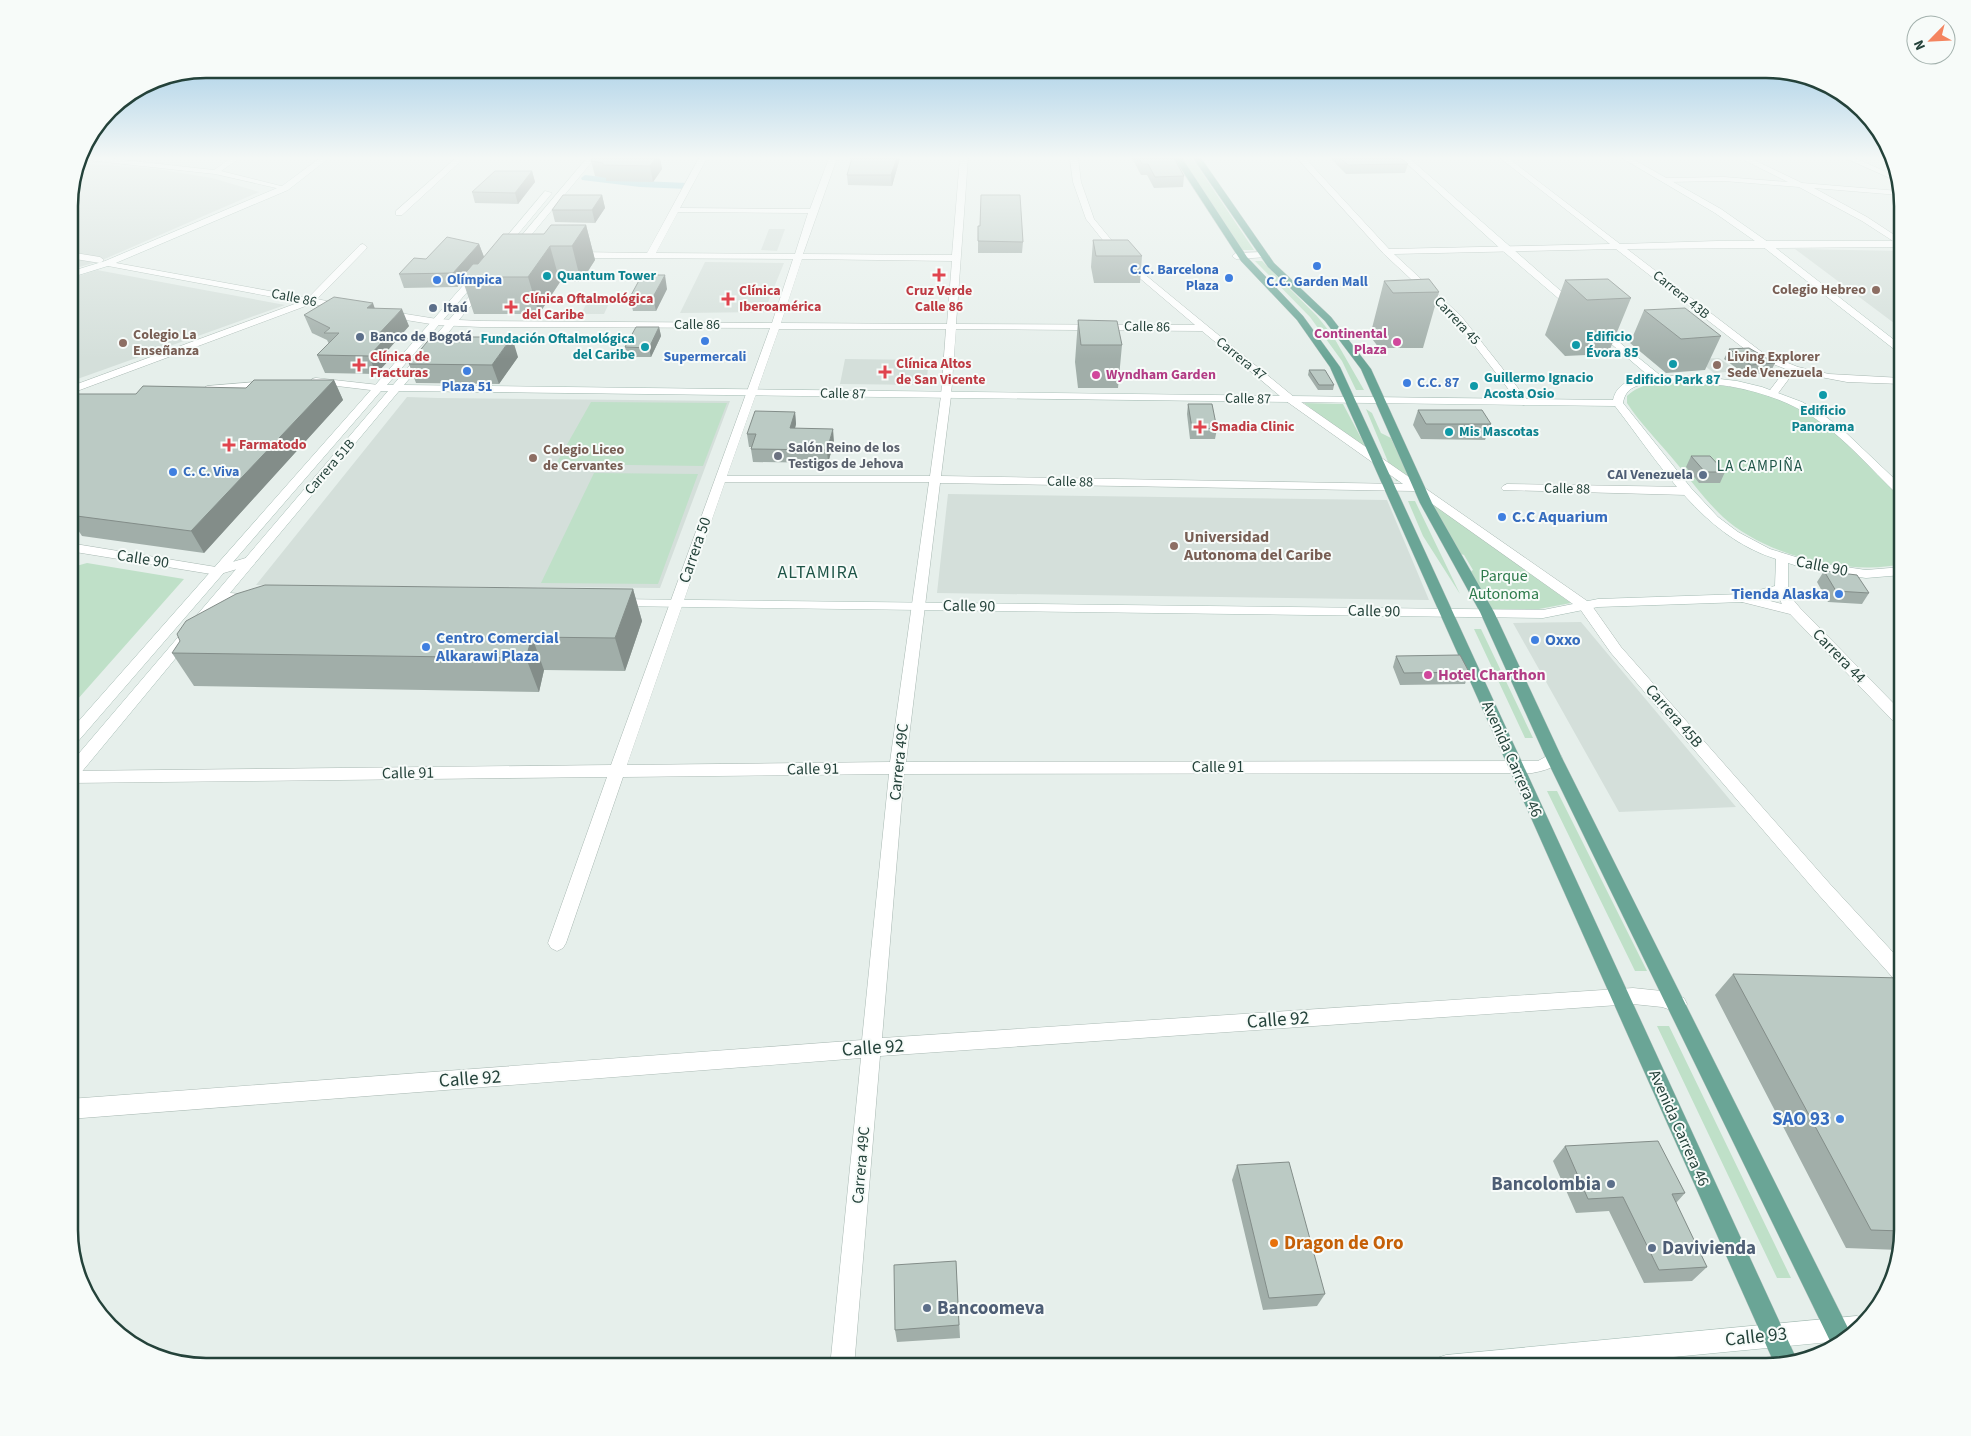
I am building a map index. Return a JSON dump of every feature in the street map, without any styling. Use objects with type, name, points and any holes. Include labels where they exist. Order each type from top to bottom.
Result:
[{"type":"main road","name":"Avenida Carrera 46","points":[[1220,225],[1239,256],[1300,318],[1335,367],[1784,1357]]},
{"type":"main road","points":[[1244,225],[1282,276],[1328,319],[1366,369],[1420,488],[1487,612],[1554,758],[1677,1004],[1845,1331]]},
{"type":"street","points":[[78,271],[193,225]]},
{"type":"street","points":[[521,225],[497,253],[510,256],[527,255]]},
{"type":"street","points":[[510,256],[536,225]]},
{"type":"street","points":[[650,256],[668,225]]},
{"type":"street","name":"Carrera 50","points":[[557,943],[750,393],[776,325],[808,225]]},
{"type":"street","name":"Carrera 49C","points":[[843,1358],[897,768],[918,605],[937,479],[953,325],[959,225]]},
{"type":"street","points":[[1095,225],[1123,259]]},
{"type":"street","name":"Carrera 45","points":[[1362,225],[1387,252],[1458,318],[1524,402]]},
{"type":"street","points":[[1479,225],[1658,379]]},
{"type":"street","name":"Carrera 43B","points":[[1591,225],[1747,348],[1770,361],[1792,369]]},
{"type":"street","points":[[1738,225],[1894,345]]},
{"type":"street","points":[[1873,225],[1894,239]]},
{"type":"street","points":[[1387,252],[1765,244],[1894,244]]},
{"type":"street","points":[[78,388],[310,301],[363,247]]},
{"type":"street","points":[[566,255],[956,258]]},
{"type":"street","points":[[1239,256],[1265,255]]},
{"type":"street","name":"Calle 86","points":[[78,256],[356,309]]},
{"type":"street","name":"Carrera 51B","points":[[78,732],[482,269]]},
{"type":"street","name":"Carrera 47","points":[[1140,275],[1290,399],[1378,462],[1420,488]]},
{"type":"street","name":"Carrera 51B","points":[[78,765],[249,560],[491,278]]},
{"type":"street","name":"Calle 86","points":[[374,312],[437,322],[481,324],[953,325],[1202,328]]},
{"type":"street","points":[[1772,394],[1792,369],[1846,380],[1894,381]]},
{"type":"street","points":[[1782,558],[1734,536],[1714,520],[1687,491],[1618,403],[1618,395],[1622,388],[1643,380],[1688,379],[1720,382],[1772,394],[1795,403],[1817,416],[1894,485]]},
{"type":"street","name":"Calle 87","points":[[308,381],[396,389],[1618,403]]},
{"type":"street","points":[[86,397],[86,390],[95,382]]},
{"type":"street","points":[[197,390],[282,382]]},
{"type":"street","name":"Calle 88","points":[[720,479],[937,479],[1420,488]]},
{"type":"street","name":"Carrera 45B","points":[[1420,488],[1585,606],[1616,650],[1894,965]]},
{"type":"street","name":"Calle 88","points":[[1507,488],[1687,491]]},
{"type":"street","name":"Calle 90","points":[[78,550],[217,571],[249,560]]},
{"type":"street","name":"Calle 90","points":[[598,602],[1542,614],[1618,601],[1743,598],[1781,588],[1782,558],[1838,571],[1866,574],[1894,572]]},
{"type":"street","points":[[217,571],[219,597],[259,598]]},
{"type":"street","name":"Carrera 44","points":[[1781,588],[1784,597],[1795,611],[1894,713]]},
{"type":"street","name":"Calle 90","points":[[1743,598],[1795,611]]},
{"type":"street","name":"Calle 91","points":[[78,776],[897,768],[1516,767],[1541,766],[1554,758]]},
{"type":"street","name":"Calle 92","points":[[78,1108],[872,1048],[1620,997],[1647,996],[1677,1004]]},
{"type":"street","name":"Calle 93","points":[[1564,1358],[1773,1335],[1843,1332]]},
{"type":"shaded area","points":[[78,225],[183,225],[100,261],[78,267]]},
{"type":"shaded area","points":[[769,229],[785,229],[777,251],[761,250]]},
{"type":"shaded area","name":"Colegio Hebreo","points":[[1795,249],[1894,251],[1894,323]]},
{"type":"shaded area","points":[[705,262],[784,263],[764,312],[680,313]]},
{"type":"shaded area","name":"Colegio La Enseñanza","points":[[97,270],[285,305],[78,379],[78,276]]},
{"type":"shaded area","points":[[589,299],[611,299],[604,314],[581,314]]},
{"type":"shaded area","name":"Living Explorer Sede Venezuela","points":[[1719,358],[1738,371],[1714,373],[1696,359]]},
{"type":"shaded area","name":"Clínica Altos de San Vicente","points":[[845,359],[929,360],[926,385],[840,384]]},
{"type":"shaded area","name":"Colegio Liceo de Cervantes","points":[[407,397],[730,401],[660,588],[256,585]]},
{"type":"shaded area","name":"Universidad Autonoma del Caribe","points":[[948,494],[1387,500],[1429,600],[937,593]]},
{"type":"shaded area","points":[[1581,622],[1736,807],[1619,812],[1513,623]]},
{"type":"green space","points":[[1226,225],[1237,225],[1254,250],[1242,250]]},
{"type":"green space","points":[[1255,261],[1262,261],[1317,316],[1333,336],[1364,390],[1356,390],[1342,361],[1310,317]]},
{"type":"green space","points":[[1685,382],[1747,390],[1778,398],[1819,421],[1856,453],[1894,491],[1894,565],[1857,567],[1832,564],[1783,552],[1740,530],[1723,517],[1643,425],[1627,403],[1627,396],[1633,391],[1647,385]]},
{"type":"green space","points":[[591,402],[727,403],[703,466],[556,464]]},
{"type":"green space","points":[[1304,403],[1343,404],[1369,453],[1360,446]]},
{"type":"green space","points":[[1366,409],[1372,413],[1381,433],[1391,438],[1411,481],[1396,481]]},
{"type":"green space","points":[[594,473],[698,474],[658,584],[541,583]]},
{"type":"green space","points":[[1408,501],[1415,501],[1460,594],[1423,536]]},
{"type":"green space","name":"Parque Autonoma","points":[[1430,501],[1571,603],[1539,609],[1490,609],[1470,572],[1473,570],[1464,555],[1458,553]]},
{"type":"green space","points":[[87,563],[184,579],[78,699],[78,566]]},
{"type":"green space","points":[[1474,629],[1481,629],[1533,738],[1525,738]]},
{"type":"green space","points":[[1547,791],[1557,791],[1647,971],[1635,971]]},
{"type":"green space","points":[[1657,1026],[1669,1026],[1791,1278],[1777,1278]]},
{"type":"building","points":[[551,225],[586,225],[572,246],[550,246],[528,277],[462,277],[473,264],[478,264],[503,234],[544,234]]},
{"type":"building","points":[[1022,225],[1023,242],[978,241],[978,226]]},
{"type":"building","points":[[447,237],[479,244],[453,273],[399,274],[414,258],[426,259]]},
{"type":"building","points":[[1093,240],[1128,240],[1142,256],[1096,256]]},
{"type":"building","points":[[642,275],[665,275],[653,297],[630,297]]},
{"type":"building","points":[[1429,279],[1439,292],[1393,293],[1384,281]]},
{"type":"building","points":[[1608,279],[1631,298],[1587,300],[1565,280]]},
{"type":"building","points":[[334,297],[373,303],[367,308],[402,309],[374,339],[384,340],[369,356],[317,355],[339,333],[324,333],[330,328],[304,315]]},
{"type":"building","points":[[1685,308],[1721,336],[1681,339],[1644,310]]},
{"type":"building","points":[[1078,320],[1117,321],[1122,345],[1081,345]]},
{"type":"building","points":[[636,327],[659,327],[649,348],[625,347]]},
{"type":"building","points":[[431,337],[512,337],[492,365],[409,364]]},
{"type":"building","points":[[1749,348],[1775,363],[1751,365],[1729,349]]},
{"type":"building","points":[[1309,370],[1325,370],[1334,385],[1319,385]]},
{"type":"building","name":"C. C. Viva","points":[[254,380],[334,380],[191,531],[78,516],[78,394],[136,394],[143,386],[246,388]]},
{"type":"building","points":[[1188,404],[1212,404],[1217,429],[1192,428]]},
{"type":"building","points":[[1418,410],[1482,410],[1491,424],[1426,424]]},
{"type":"building","points":[[755,411],[795,412],[790,428],[833,429],[827,450],[751,449],[756,434],[747,434]]},
{"type":"building","points":[[1691,456],[1710,456],[1725,472],[1705,472]]},
{"type":"building","points":[[1824,571],[1857,575],[1869,593],[1836,591]]},
{"type":"building","points":[[265,585],[633,589],[615,638],[532,637],[526,658],[172,653],[180,641],[177,634],[186,621],[236,594]]},
{"type":"building","points":[[1460,655],[1469,672],[1404,673],[1396,656]]},
{"type":"building","name":"SAO 93","points":[[1733,974],[1894,978],[1894,1230],[1871,1230]]},
{"type":"building","points":[[1658,1141],[1685,1193],[1672,1194],[1707,1267],[1659,1270],[1623,1197],[1588,1199],[1565,1146]]},
{"type":"building","name":"Dragon de Oro","points":[[1289,1162],[1325,1294],[1269,1298],[1237,1165]]},
{"type":"building","name":"Bancoomeva","points":[[956,1261],[959,1325],[895,1330],[894,1265]]},
{"type":"place","name":"C.C. Garden Mall","points":[[1317,266]]},
{"type":"place","name":"Cruz Verde Calle 86","points":[[939,275]]},
{"type":"place","name":"Quantum Tower","points":[[547,276]]},
{"type":"place","name":"C.C. Barcelona Plaza","points":[[1229,278]]},
{"type":"place","name":"Olímpica","points":[[437,280]]},
{"type":"place","name":"Colegio Hebreo","points":[[1876,290]]},
{"type":"place","name":"Clínica Iberoamérica","points":[[728,299]]},
{"type":"place","name":"Clínica Oftalmológica del Caribe","points":[[511,307]]},
{"type":"place","name":"Itaú","points":[[433,308]]},
{"type":"place","name":"Banco de Bogotá","points":[[360,337]]},
{"type":"place","name":"Supermercali","points":[[705,341]]},
{"type":"place","name":"Continental Plaza","points":[[1397,342]]},
{"type":"place","name":"Colegio La Enseñanza","points":[[123,343]]},
{"type":"place","name":"Edificio Évora 85","points":[[1576,345]]},
{"type":"place","name":"Fundación Oftalmológica del Caribe","points":[[645,347]]},
{"type":"place","name":"Edificio Park 87","points":[[1673,364]]},
{"type":"place","name":"Clínica de Fracturas","points":[[359,365]]},
{"type":"place","name":"Living Explorer Sede Venezuela","points":[[1717,365]]},
{"type":"place","name":"Plaza 51","points":[[467,371]]},
{"type":"place","name":"Clínica Altos de San Vicente","points":[[885,372]]},
{"type":"place","name":"Wyndham Garden","points":[[1096,375]]},
{"type":"place","name":"C.C. 87","points":[[1407,383]]},
{"type":"place","name":"Guillermo Ignacio Acosta Osio","points":[[1474,386]]},
{"type":"place","name":"Edificio Panorama","points":[[1823,395]]},
{"type":"place","name":"Smadia Clinic","points":[[1200,427]]},
{"type":"place","name":"Mis Mascotas","points":[[1449,432]]},
{"type":"place","name":"Farmatodo","points":[[229,445]]},
{"type":"place","name":"Salón Reino de los Testigos de Jehova","points":[[778,456]]},
{"type":"place","name":"Colegio Liceo de Cervantes","points":[[533,458]]},
{"type":"place","name":"C. C. Viva","points":[[173,472]]},
{"type":"place","name":"CAI Venezuela","points":[[1703,475]]},
{"type":"place","name":"C.C Aquarium","points":[[1502,517]]},
{"type":"place","name":"Universidad Autonoma del Caribe","points":[[1174,546]]},
{"type":"place","name":"Tienda Alaska","points":[[1839,594]]},
{"type":"place","name":"Oxxo","points":[[1535,640]]},
{"type":"place","name":"Centro Comercial Alkarawi Plaza","points":[[426,647]]},
{"type":"place","name":"Hotel Charthon","points":[[1428,675]]},
{"type":"place","name":"SAO 93","points":[[1840,1119]]},
{"type":"place","name":"Bancolombia","points":[[1611,1184]]},
{"type":"place","name":"Dragon de Oro","points":[[1274,1243]]},
{"type":"place","name":"Davivienda","points":[[1652,1248]]},
{"type":"place","name":"Bancoomeva","points":[[927,1308]]},
{"type":"district","name":"LA CAMPIÑA","points":[[1760,466]]},
{"type":"district","name":"ALTAMIRA","points":[[818,572]]}]
